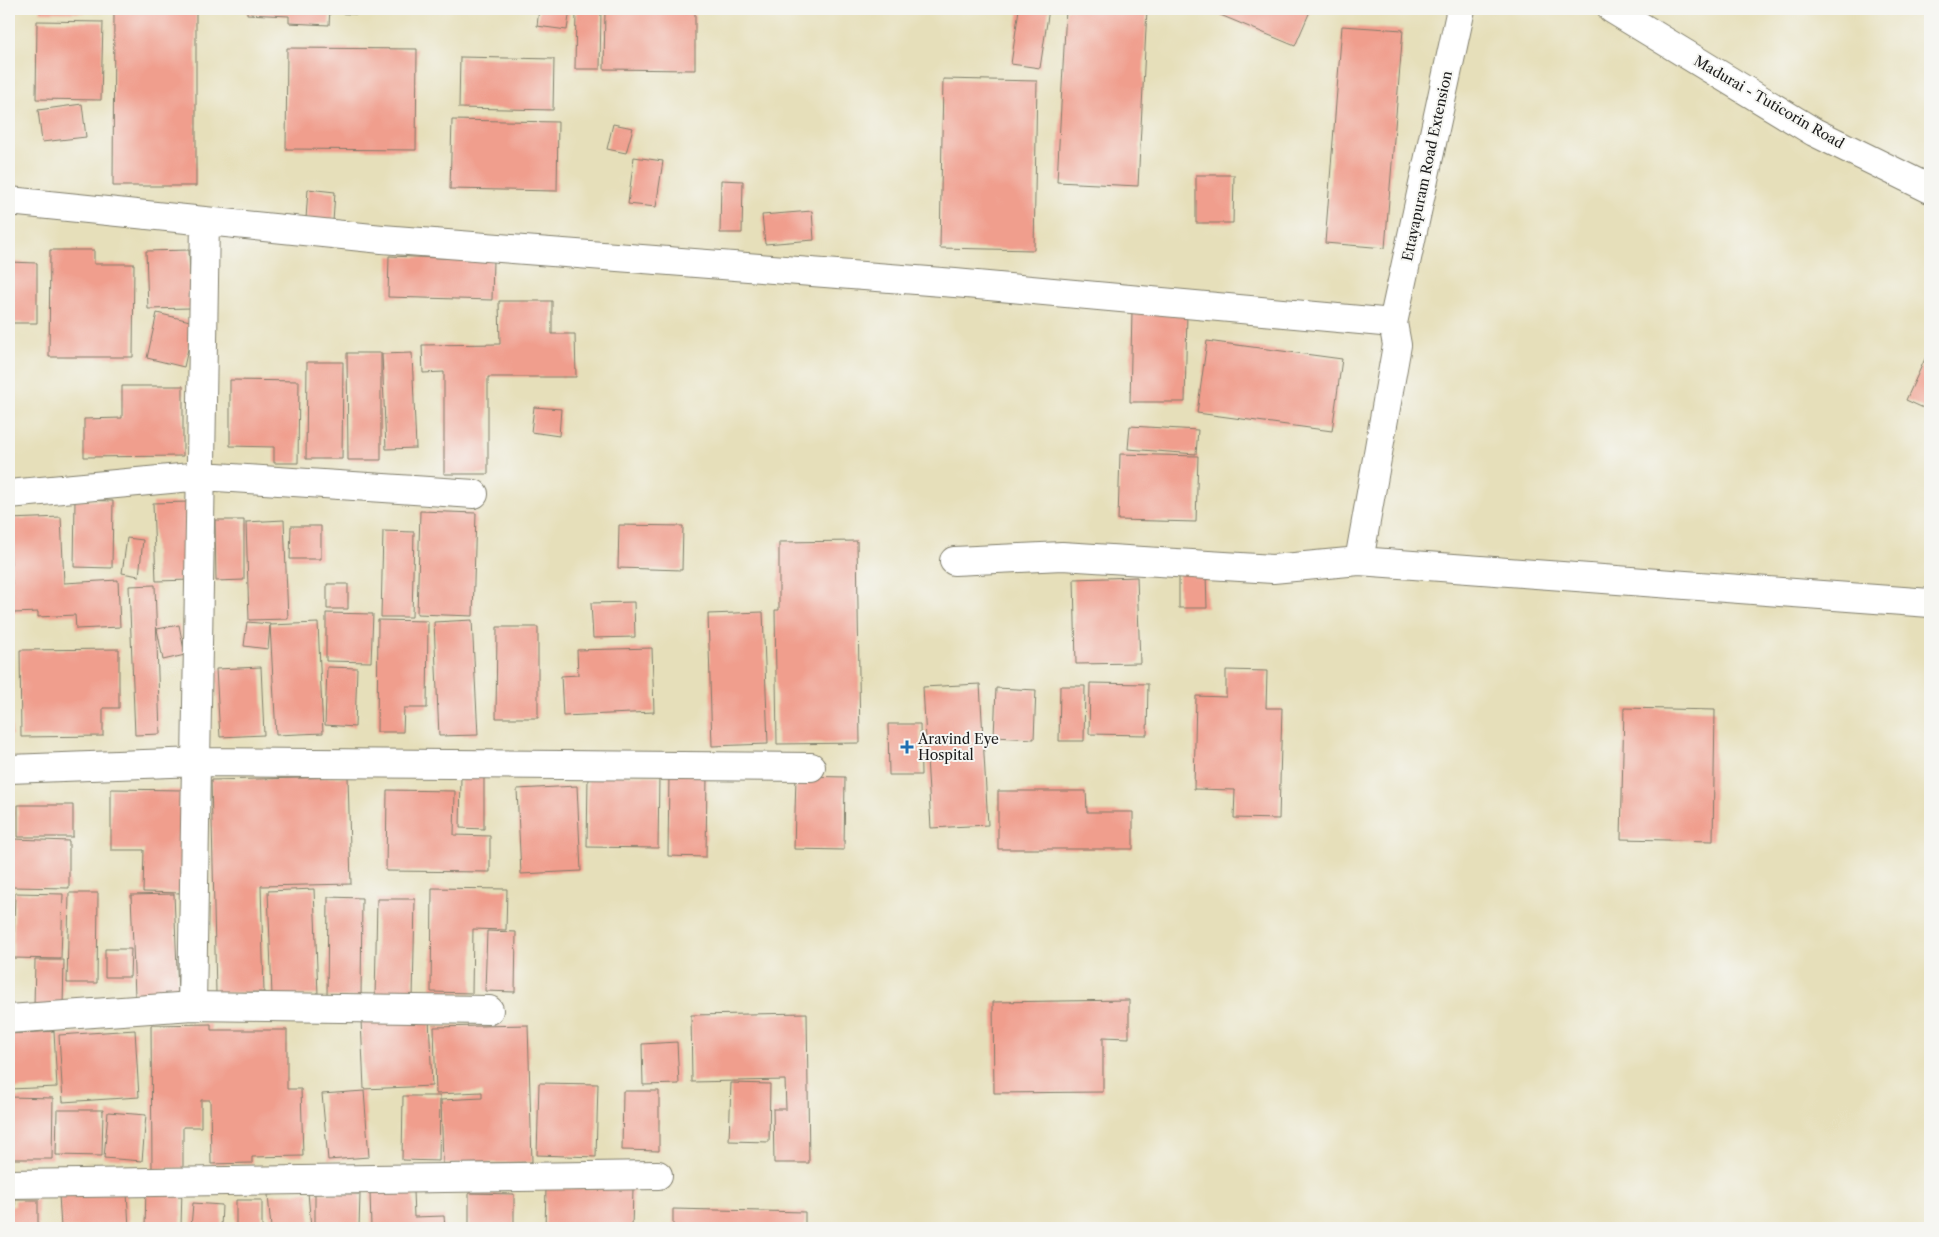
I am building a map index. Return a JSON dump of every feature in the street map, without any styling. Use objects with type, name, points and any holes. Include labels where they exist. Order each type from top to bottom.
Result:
[{"type":"street","name":"Ettayapuram Road Extension","points":[[1393,323],[1461,9]]},
{"type":"street","name":"Madurai - Tuticorin Road","points":[[1612,9],[1814,132],[1930,189]]},
{"type":"street","points":[[9,201],[382,239],[955,283],[1393,323],[1397,345],[1359,561]]},
{"type":"street","points":[[192,1006],[198,762],[205,220]]},
{"type":"street","points":[[9,494],[202,476],[474,494]]},
{"type":"street","points":[[954,561],[1062,556],[1273,569],[1359,561],[1930,603]]},
{"type":"street","points":[[9,769],[198,762],[811,767]]},
{"type":"street","points":[[9,1019],[192,1006],[489,1010]]},
{"type":"street","points":[[9,1184],[658,1176]]},
{"type":"building","points":[[40,9],[101,9],[101,13],[40,12]]},
{"type":"building","points":[[114,9],[196,9],[196,186],[113,186]]},
{"type":"building","points":[[247,9],[330,9],[329,25],[289,23],[289,16],[247,14]]},
{"type":"building","points":[[333,9],[371,9],[370,15],[333,13]]},
{"type":"building","points":[[539,9],[570,9],[567,30],[537,26]]},
{"type":"building","points":[[576,9],[601,9],[600,69],[575,69]]},
{"type":"building","points":[[605,9],[695,9],[695,70],[604,69]]},
{"type":"building","points":[[1019,9],[1049,9],[1040,68],[1011,64]]},
{"type":"building","points":[[1066,9],[1147,9],[1138,186],[1057,182]]},
{"type":"building","points":[[1206,9],[1311,9],[1295,46]]},
{"type":"building","points":[[37,21],[103,22],[101,100],[36,99]]},
{"type":"building","points":[[1342,26],[1403,30],[1385,248],[1325,243]]},
{"type":"building","points":[[287,48],[417,49],[416,150],[286,149]]},
{"type":"building","points":[[460,57],[554,59],[553,110],[459,108]]},
{"type":"building","points":[[943,79],[1037,81],[1034,250],[940,248]]},
{"type":"building","points":[[82,104],[86,137],[42,142],[38,110]]},
{"type":"building","points":[[452,120],[558,122],[557,191],[450,189]]},
{"type":"building","points":[[613,124],[633,128],[626,153],[607,149]]},
{"type":"building","points":[[634,157],[663,161],[656,207],[628,204]]},
{"type":"building","points":[[1196,175],[1234,175],[1233,223],[1196,223]]},
{"type":"building","points":[[721,180],[743,181],[742,233],[720,233]]},
{"type":"building","points":[[308,189],[335,192],[333,222],[306,219]]},
{"type":"building","points":[[812,211],[814,240],[765,244],[762,215]]},
{"type":"building","points":[[50,250],[94,250],[94,264],[134,264],[133,357],[49,357]]},
{"type":"building","points":[[189,250],[191,308],[148,309],[146,251]]},
{"type":"building","points":[[389,256],[493,260],[492,300],[388,297]]},
{"type":"building","points":[[9,262],[37,263],[37,323],[9,323]]},
{"type":"building","points":[[499,301],[552,301],[552,334],[575,334],[576,377],[488,377],[488,474],[444,474],[444,372],[423,373],[422,345],[500,344]]},
{"type":"building","points":[[1132,311],[1187,312],[1185,402],[1130,402]]},
{"type":"building","points":[[157,313],[194,322],[184,367],[147,358]]},
{"type":"building","points":[[1207,341],[1342,359],[1332,431],[1197,413]]},
{"type":"building","points":[[1930,348],[1930,411],[1906,400]]},
{"type":"building","points":[[347,353],[381,353],[381,460],[348,460]]},
{"type":"building","points":[[412,353],[416,448],[386,449],[382,354]]},
{"type":"building","points":[[307,362],[343,362],[342,459],[306,459]]},
{"type":"building","points":[[230,380],[299,381],[298,463],[274,463],[274,447],[230,446]]},
{"type":"building","points":[[122,386],[183,386],[183,456],[84,457],[84,419],[122,418]]},
{"type":"building","points":[[534,407],[561,409],[559,436],[531,432]]},
{"type":"building","points":[[1130,426],[1198,430],[1196,454],[1128,449]]},
{"type":"building","points":[[1120,454],[1198,456],[1196,522],[1118,520]]},
{"type":"building","points":[[75,500],[113,501],[112,568],[74,567]]},
{"type":"building","points":[[188,502],[191,580],[156,581],[153,503]]},
{"type":"building","points":[[420,511],[476,513],[473,616],[417,614]]},
{"type":"building","points":[[61,517],[64,583],[118,580],[120,627],[76,629],[75,615],[38,617],[38,612],[13,613],[9,519]]},
{"type":"building","points":[[215,520],[244,520],[244,580],[216,581]]},
{"type":"building","points":[[284,520],[288,619],[249,620],[246,522]]},
{"type":"building","points":[[619,525],[683,526],[682,570],[618,568]]},
{"type":"building","points":[[291,526],[321,526],[321,559],[290,559]]},
{"type":"building","points":[[383,531],[414,532],[412,617],[381,617]]},
{"type":"building","points":[[127,538],[143,540],[139,576],[122,573]]},
{"type":"building","points":[[857,541],[860,743],[777,744],[775,610],[779,610],[779,542]]},
{"type":"building","points":[[1179,573],[1206,574],[1207,608],[1179,608]]},
{"type":"building","points":[[1137,577],[1140,663],[1076,664],[1074,579]]},
{"type":"building","points":[[327,584],[348,584],[348,609],[327,609]]},
{"type":"building","points":[[155,585],[160,734],[135,735],[129,586]]},
{"type":"building","points":[[634,602],[635,637],[593,638],[591,603]]},
{"type":"building","points":[[763,612],[768,744],[712,746],[708,614]]},
{"type":"building","points":[[326,613],[373,614],[371,662],[326,661]]},
{"type":"building","points":[[378,620],[428,621],[427,708],[404,708],[403,732],[377,732]]},
{"type":"building","points":[[472,620],[478,735],[439,736],[434,622]]},
{"type":"building","points":[[247,622],[270,624],[268,649],[244,646]]},
{"type":"building","points":[[318,623],[323,733],[276,735],[270,625]]},
{"type":"building","points":[[179,625],[185,655],[163,660],[157,629]]},
{"type":"building","points":[[497,627],[538,627],[538,718],[496,718]]},
{"type":"building","points":[[652,648],[654,712],[563,716],[561,676],[578,675],[577,650]]},
{"type":"building","points":[[119,649],[119,708],[103,708],[103,736],[21,737],[20,650]]},
{"type":"building","points":[[261,667],[264,735],[220,737],[216,669]]},
{"type":"building","points":[[327,667],[357,668],[355,727],[325,725]]},
{"type":"building","points":[[1226,670],[1267,671],[1266,708],[1282,708],[1279,819],[1234,818],[1235,790],[1194,789],[1196,696],[1226,697]]},
{"type":"building","points":[[10,677],[12,735],[9,735]]},
{"type":"building","points":[[1090,683],[1148,684],[1147,735],[1089,734]]},
{"type":"building","points":[[980,684],[988,825],[931,828],[923,687]]},
{"type":"building","points":[[1060,686],[1085,686],[1084,741],[1059,741]]},
{"type":"building","points":[[996,688],[1036,690],[1034,739],[994,737]]},
{"type":"building","points":[[1624,708],[1715,710],[1713,841],[1621,839]]},
{"type":"building","points":[[888,724],[920,724],[921,775],[889,775]]},
{"type":"building","points":[[669,773],[707,774],[706,857],[668,856]]},
{"type":"building","points":[[588,775],[659,776],[658,848],[587,847]]},
{"type":"building","points":[[461,776],[484,776],[484,829],[460,828]]},
{"type":"building","points":[[796,776],[845,777],[844,850],[794,849]]},
{"type":"building","points":[[348,777],[351,884],[261,886],[264,992],[216,993],[211,780]]},
{"type":"building","points":[[577,786],[581,871],[521,874],[517,789]]},
{"type":"building","points":[[111,789],[183,790],[183,893],[143,892],[144,850],[111,850]]},
{"type":"building","points":[[387,790],[455,791],[454,835],[490,836],[490,872],[386,871]]},
{"type":"building","points":[[998,791],[1086,791],[1087,812],[1133,812],[1133,849],[998,849]]},
{"type":"building","points":[[9,794],[14,794],[14,839],[69,841],[69,888],[9,887]]},
{"type":"building","points":[[18,805],[73,805],[73,837],[18,837]]},
{"type":"building","points":[[432,888],[507,889],[506,930],[473,929],[472,993],[431,992]]},
{"type":"building","points":[[314,889],[318,995],[272,996],[268,891]]},
{"type":"building","points":[[15,893],[63,894],[61,959],[13,958]]},
{"type":"building","points":[[69,893],[98,893],[97,983],[67,983]]},
{"type":"building","points":[[174,894],[178,994],[135,996],[131,895]]},
{"type":"building","points":[[328,897],[362,898],[361,997],[327,997]]},
{"type":"building","points":[[377,899],[415,899],[413,999],[375,998]]},
{"type":"building","points":[[487,931],[516,932],[515,992],[485,991]]},
{"type":"building","points":[[105,949],[131,949],[130,977],[105,977]]},
{"type":"building","points":[[35,960],[64,960],[63,1007],[34,1007]]},
{"type":"building","points":[[1129,1000],[1129,1038],[1103,1037],[1103,1092],[994,1093],[993,1002]]},
{"type":"building","points":[[807,1013],[809,1163],[774,1163],[773,1109],[786,1109],[785,1080],[692,1082],[691,1015]]},
{"type":"building","points":[[429,1017],[432,1086],[364,1089],[361,1020]]},
{"type":"building","points":[[211,1024],[211,1030],[287,1030],[287,1089],[301,1089],[303,1156],[252,1157],[252,1163],[211,1164],[210,1100],[201,1100],[201,1127],[183,1127],[183,1168],[152,1169],[151,1025]]},
{"type":"building","points":[[528,1025],[532,1162],[443,1164],[441,1100],[482,1098],[482,1092],[436,1094],[434,1027]]},
{"type":"building","points":[[135,1030],[139,1097],[63,1102],[59,1035]]},
{"type":"building","points":[[54,1031],[57,1087],[10,1089],[9,1034]]},
{"type":"building","points":[[677,1042],[679,1084],[643,1085],[642,1044]]},
{"type":"building","points":[[539,1083],[598,1084],[596,1157],[537,1155]]},
{"type":"building","points":[[731,1083],[770,1084],[769,1142],[729,1141]]},
{"type":"building","points":[[364,1091],[369,1157],[328,1160],[322,1094]]},
{"type":"building","points":[[623,1091],[659,1091],[659,1151],[622,1150]]},
{"type":"building","points":[[403,1096],[440,1096],[439,1161],[402,1160]]},
{"type":"building","points":[[9,1097],[53,1098],[52,1159],[9,1159]]},
{"type":"building","points":[[57,1110],[103,1110],[102,1156],[56,1155]]},
{"type":"building","points":[[108,1112],[146,1115],[142,1161],[104,1158]]},
{"type":"building","points":[[146,1187],[182,1187],[181,1228],[145,1228]]},
{"type":"building","points":[[546,1188],[633,1189],[632,1228],[545,1228]]},
{"type":"building","points":[[413,1191],[414,1217],[444,1216],[445,1228],[371,1228],[370,1192]]},
{"type":"building","points":[[127,1192],[129,1228],[61,1228],[59,1195]]},
{"type":"building","points":[[308,1192],[311,1228],[271,1228],[268,1195]]},
{"type":"building","points":[[315,1193],[360,1194],[359,1228],[315,1228]]},
{"type":"building","points":[[469,1193],[514,1194],[514,1228],[469,1228]]},
{"type":"building","points":[[15,1200],[38,1200],[38,1228],[9,1228],[9,1206],[15,1206]]},
{"type":"building","points":[[236,1200],[262,1200],[262,1228],[236,1228]]},
{"type":"building","points":[[193,1203],[222,1205],[221,1228],[191,1228]]},
{"type":"building","points":[[673,1209],[805,1212],[805,1228],[673,1228]]},
{"type":"place","name":"Aravind Eye Hospital","points":[[907,747]]}]
